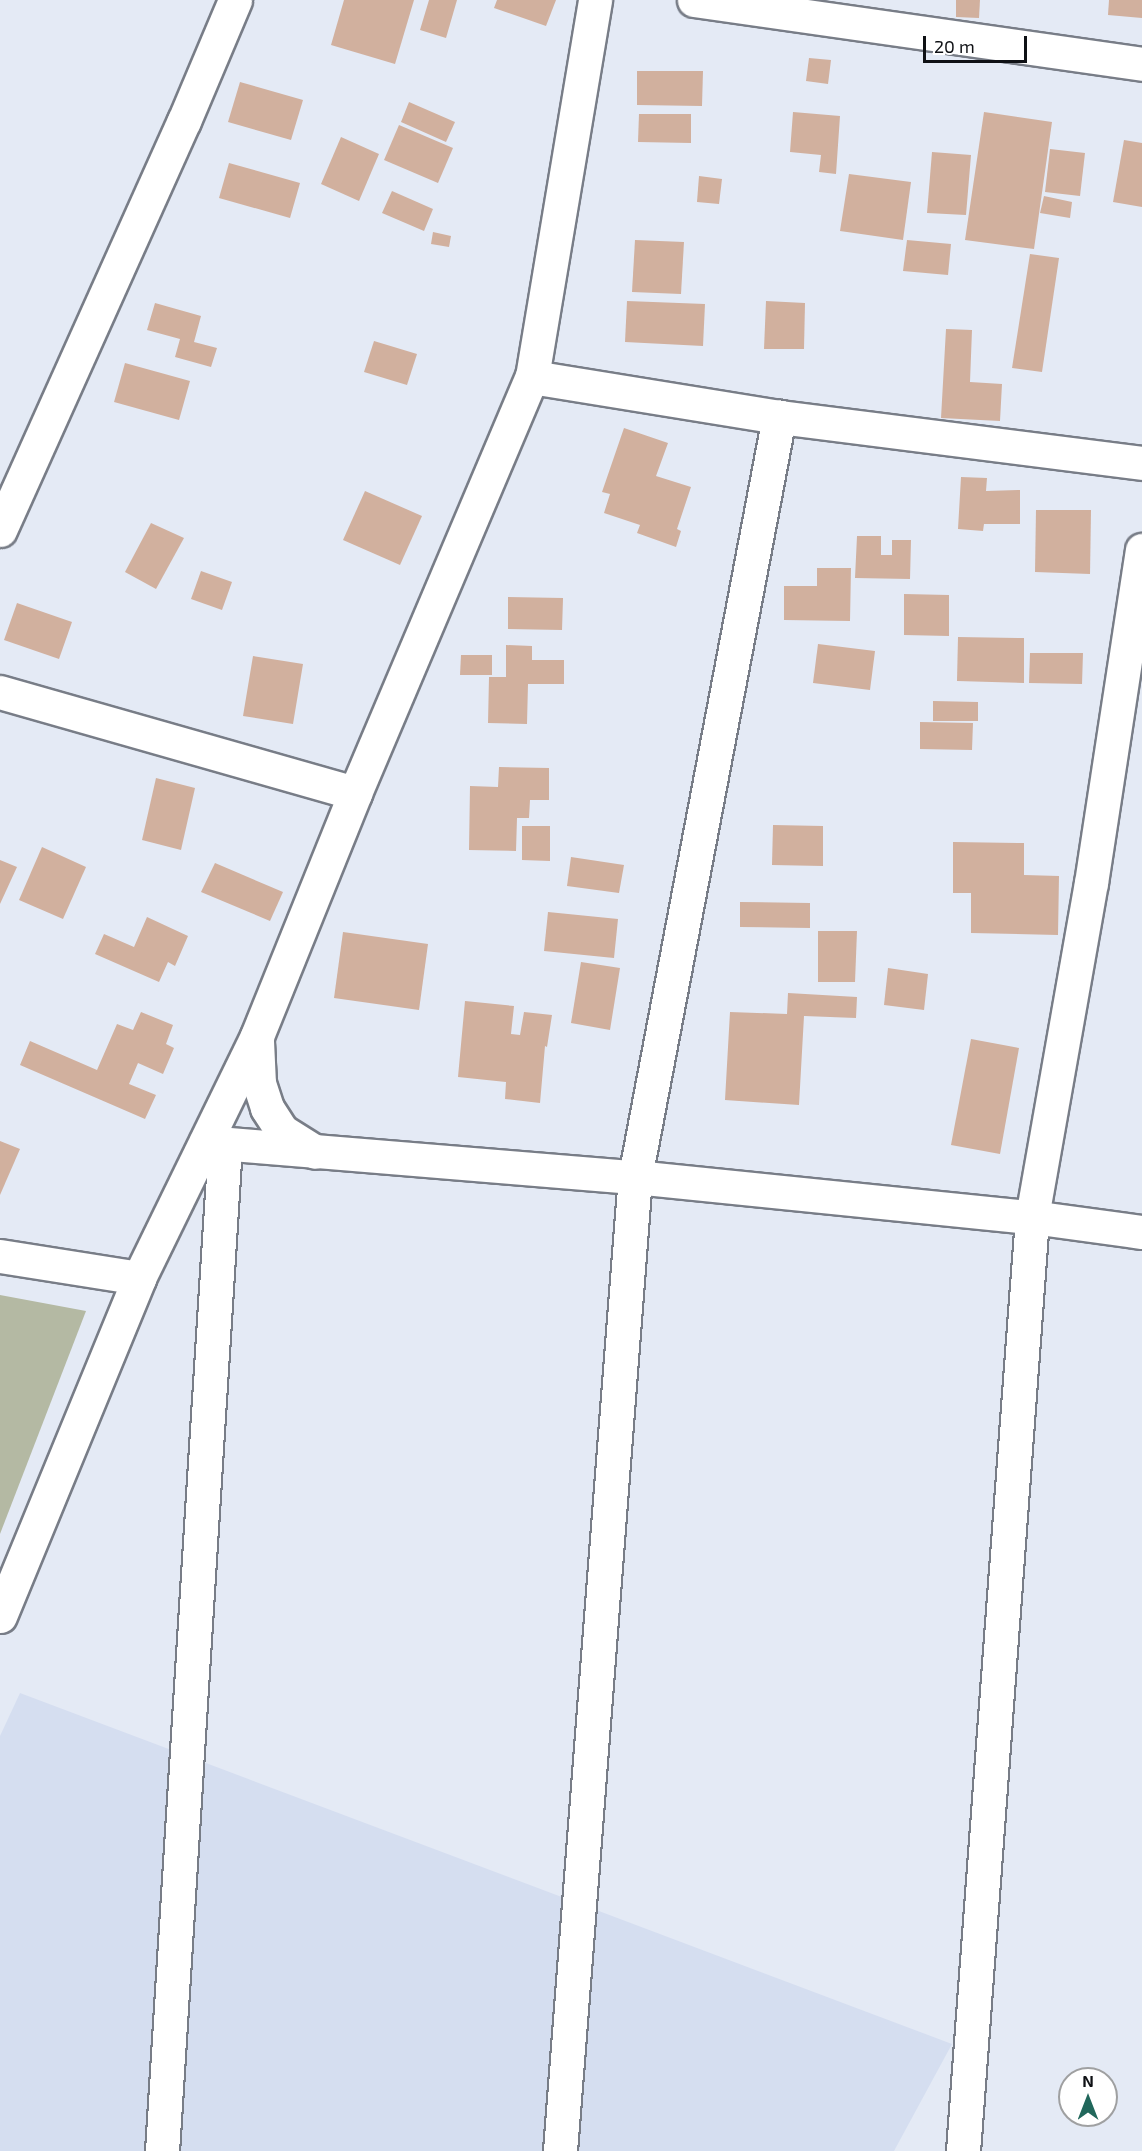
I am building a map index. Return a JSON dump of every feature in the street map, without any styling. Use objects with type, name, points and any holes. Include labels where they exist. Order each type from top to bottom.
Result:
[{"type":"street","points":[[0,530],[184,121],[235,0]]},
{"type":"street","points":[[0,1617],[140,1278],[216,1143],[355,793],[532,377],[595,0]]},
{"type":"street","points":[[694,0],[1142,64]]},
{"type":"street","points":[[532,377],[779,417],[1142,464]]},
{"type":"street","points":[[560,2151],[635,1177],[779,417]]},
{"type":"street","points":[[963,2151],[1032,1217],[1091,883],[1142,550]]},
{"type":"street","points":[[0,692],[355,793]]},
{"type":"street","points":[[257,1036],[259,1083],[267,1108],[282,1131],[316,1153]]},
{"type":"street","points":[[216,1143],[316,1153],[635,1177],[1032,1217],[1142,1232]]},
{"type":"street","points":[[162,2151],[216,1143]]},
{"type":"street","points":[[0,1256],[140,1278]]},
{"type":"shaded area","points":[[20,1693],[952,2044],[894,2151],[0,2151],[0,1736]]},
{"type":"green space","points":[[0,1295],[86,1311],[0,1534]]},
{"type":"building","points":[[344,0],[414,0],[395,64],[331,45]]},
{"type":"building","points":[[429,0],[457,0],[446,38],[420,30]]},
{"type":"building","points":[[497,0],[556,0],[546,26],[494,8]]},
{"type":"building","points":[[956,0],[980,0],[979,18],[956,17]]},
{"type":"building","points":[[1109,0],[1142,0],[1142,18],[1108,15]]},
{"type":"building","points":[[809,58],[831,60],[828,84],[806,81]]},
{"type":"building","points":[[637,71],[703,71],[702,106],[637,105]]},
{"type":"building","points":[[240,82],[303,100],[291,140],[228,122]]},
{"type":"building","points":[[409,102],[455,122],[446,142],[401,122]]},
{"type":"building","points":[[793,112],[840,116],[836,174],[819,172],[821,155],[790,152]]},
{"type":"building","points":[[984,112],[1052,122],[1034,249],[965,240]]},
{"type":"building","points":[[639,114],[691,114],[691,143],[638,142]]},
{"type":"building","points":[[399,125],[453,148],[438,183],[384,160]]},
{"type":"building","points":[[341,137],[379,154],[359,201],[321,184]]},
{"type":"building","points":[[1124,140],[1142,143],[1142,207],[1113,202]]},
{"type":"building","points":[[1050,149],[1085,153],[1080,196],[1045,192]]},
{"type":"building","points":[[932,152],[971,155],[966,215],[927,213]]},
{"type":"building","points":[[229,163],[300,183],[290,218],[219,198]]},
{"type":"building","points":[[849,174],[911,182],[903,240],[840,231]]},
{"type":"building","points":[[699,176],[722,179],[719,204],[697,202]]},
{"type":"building","points":[[392,191],[433,209],[424,231],[382,213]]},
{"type":"building","points":[[1044,196],[1072,202],[1070,218],[1040,213]]},
{"type":"building","points":[[433,232],[451,236],[449,247],[431,244]]},
{"type":"building","points":[[635,240],[684,242],[681,294],[632,292]]},
{"type":"building","points":[[907,240],[951,244],[948,275],[903,271]]},
{"type":"building","points":[[1030,254],[1059,258],[1042,372],[1012,368]]},
{"type":"building","points":[[627,301],[705,304],[703,346],[625,342]]},
{"type":"building","points":[[766,301],[805,303],[804,349],[764,349]]},
{"type":"building","points":[[155,303],[201,316],[194,342],[217,348],[211,367],[175,357],[180,339],[147,330]]},
{"type":"building","points":[[946,329],[972,330],[970,382],[1002,384],[1000,421],[941,418]]},
{"type":"building","points":[[374,341],[417,354],[407,385],[364,372]]},
{"type":"building","points":[[125,363],[190,381],[179,420],[114,402]]},
{"type":"building","points":[[624,428],[668,443],[656,476],[691,487],[677,529],[681,531],[676,547],[637,533],[640,525],[604,513],[610,494],[602,492]]},
{"type":"building","points":[[961,477],[987,478],[986,491],[1020,490],[1020,524],[984,524],[983,531],[958,529]]},
{"type":"building","points":[[365,491],[422,516],[400,565],[343,540]]},
{"type":"building","points":[[1036,510],[1091,510],[1090,574],[1035,572]]},
{"type":"building","points":[[151,523],[184,538],[156,589],[125,572]]},
{"type":"building","points":[[857,536],[881,536],[881,555],[892,555],[892,540],[911,540],[910,579],[855,578]]},
{"type":"building","points":[[817,568],[851,568],[850,621],[784,620],[784,586],[817,586]]},
{"type":"building","points":[[201,571],[232,582],[222,610],[191,599]]},
{"type":"building","points":[[904,594],[949,595],[949,636],[904,635]]},
{"type":"building","points":[[508,597],[563,598],[562,630],[508,629]]},
{"type":"building","points":[[17,603],[72,622],[59,659],[4,640]]},
{"type":"building","points":[[958,637],[1024,638],[1024,683],[957,681]]},
{"type":"building","points":[[818,644],[875,651],[870,690],[813,683]]},
{"type":"building","points":[[506,645],[532,646],[532,660],[564,660],[564,684],[528,684],[527,724],[488,723],[489,677],[506,677]]},
{"type":"building","points":[[1030,653],[1083,653],[1082,684],[1029,683]]},
{"type":"building","points":[[461,655],[492,655],[492,675],[460,675]]},
{"type":"building","points":[[253,656],[303,664],[293,724],[243,716]]},
{"type":"building","points":[[933,701],[978,702],[978,721],[933,721]]},
{"type":"building","points":[[920,722],[973,723],[972,750],[920,749]]},
{"type":"building","points":[[499,767],[549,768],[549,800],[530,800],[529,818],[517,818],[516,851],[469,850],[470,786],[498,787]]},
{"type":"building","points":[[156,778],[195,788],[181,850],[142,840]]},
{"type":"building","points":[[773,825],[823,826],[823,866],[772,865]]},
{"type":"building","points":[[522,826],[550,826],[550,861],[522,860]]},
{"type":"building","points":[[953,842],[1024,843],[1024,875],[1059,876],[1058,935],[971,933],[971,893],[953,893]]},
{"type":"building","points":[[42,847],[86,867],[63,919],[19,900]]},
{"type":"building","points":[[571,857],[624,865],[619,893],[567,886]]},
{"type":"building","points":[[0,860],[17,867],[0,904]]},
{"type":"building","points":[[215,863],[283,892],[270,921],[201,892]]},
{"type":"building","points":[[740,902],[810,903],[810,928],[740,927]]},
{"type":"building","points":[[548,912],[618,919],[614,958],[544,951]]},
{"type":"building","points":[[147,917],[188,936],[175,966],[168,962],[159,982],[95,954],[104,934],[134,947]]},
{"type":"building","points":[[818,931],[857,931],[855,982],[818,982]]},
{"type":"building","points":[[343,932],[428,944],[419,1010],[334,998]]},
{"type":"building","points":[[581,962],[620,968],[610,1030],[571,1023]]},
{"type":"building","points":[[888,968],[928,974],[924,1010],[884,1005]]},
{"type":"building","points":[[788,993],[857,997],[856,1018],[804,1016],[799,1105],[725,1100],[730,1012],[787,1014]]},
{"type":"building","points":[[465,1001],[514,1006],[511,1034],[520,1035],[524,1012],[552,1015],[547,1047],[545,1046],[540,1103],[505,1099],[506,1082],[458,1077]]},
{"type":"building","points":[[141,1012],[173,1025],[166,1044],[174,1048],[163,1074],[138,1063],[129,1084],[156,1095],[145,1119],[20,1065],[30,1041],[97,1070],[117,1024],[133,1030]]},
{"type":"building","points":[[971,1039],[1019,1048],[1000,1154],[951,1145]]},
{"type":"building","points":[[0,1141],[20,1149],[0,1195]]}]
